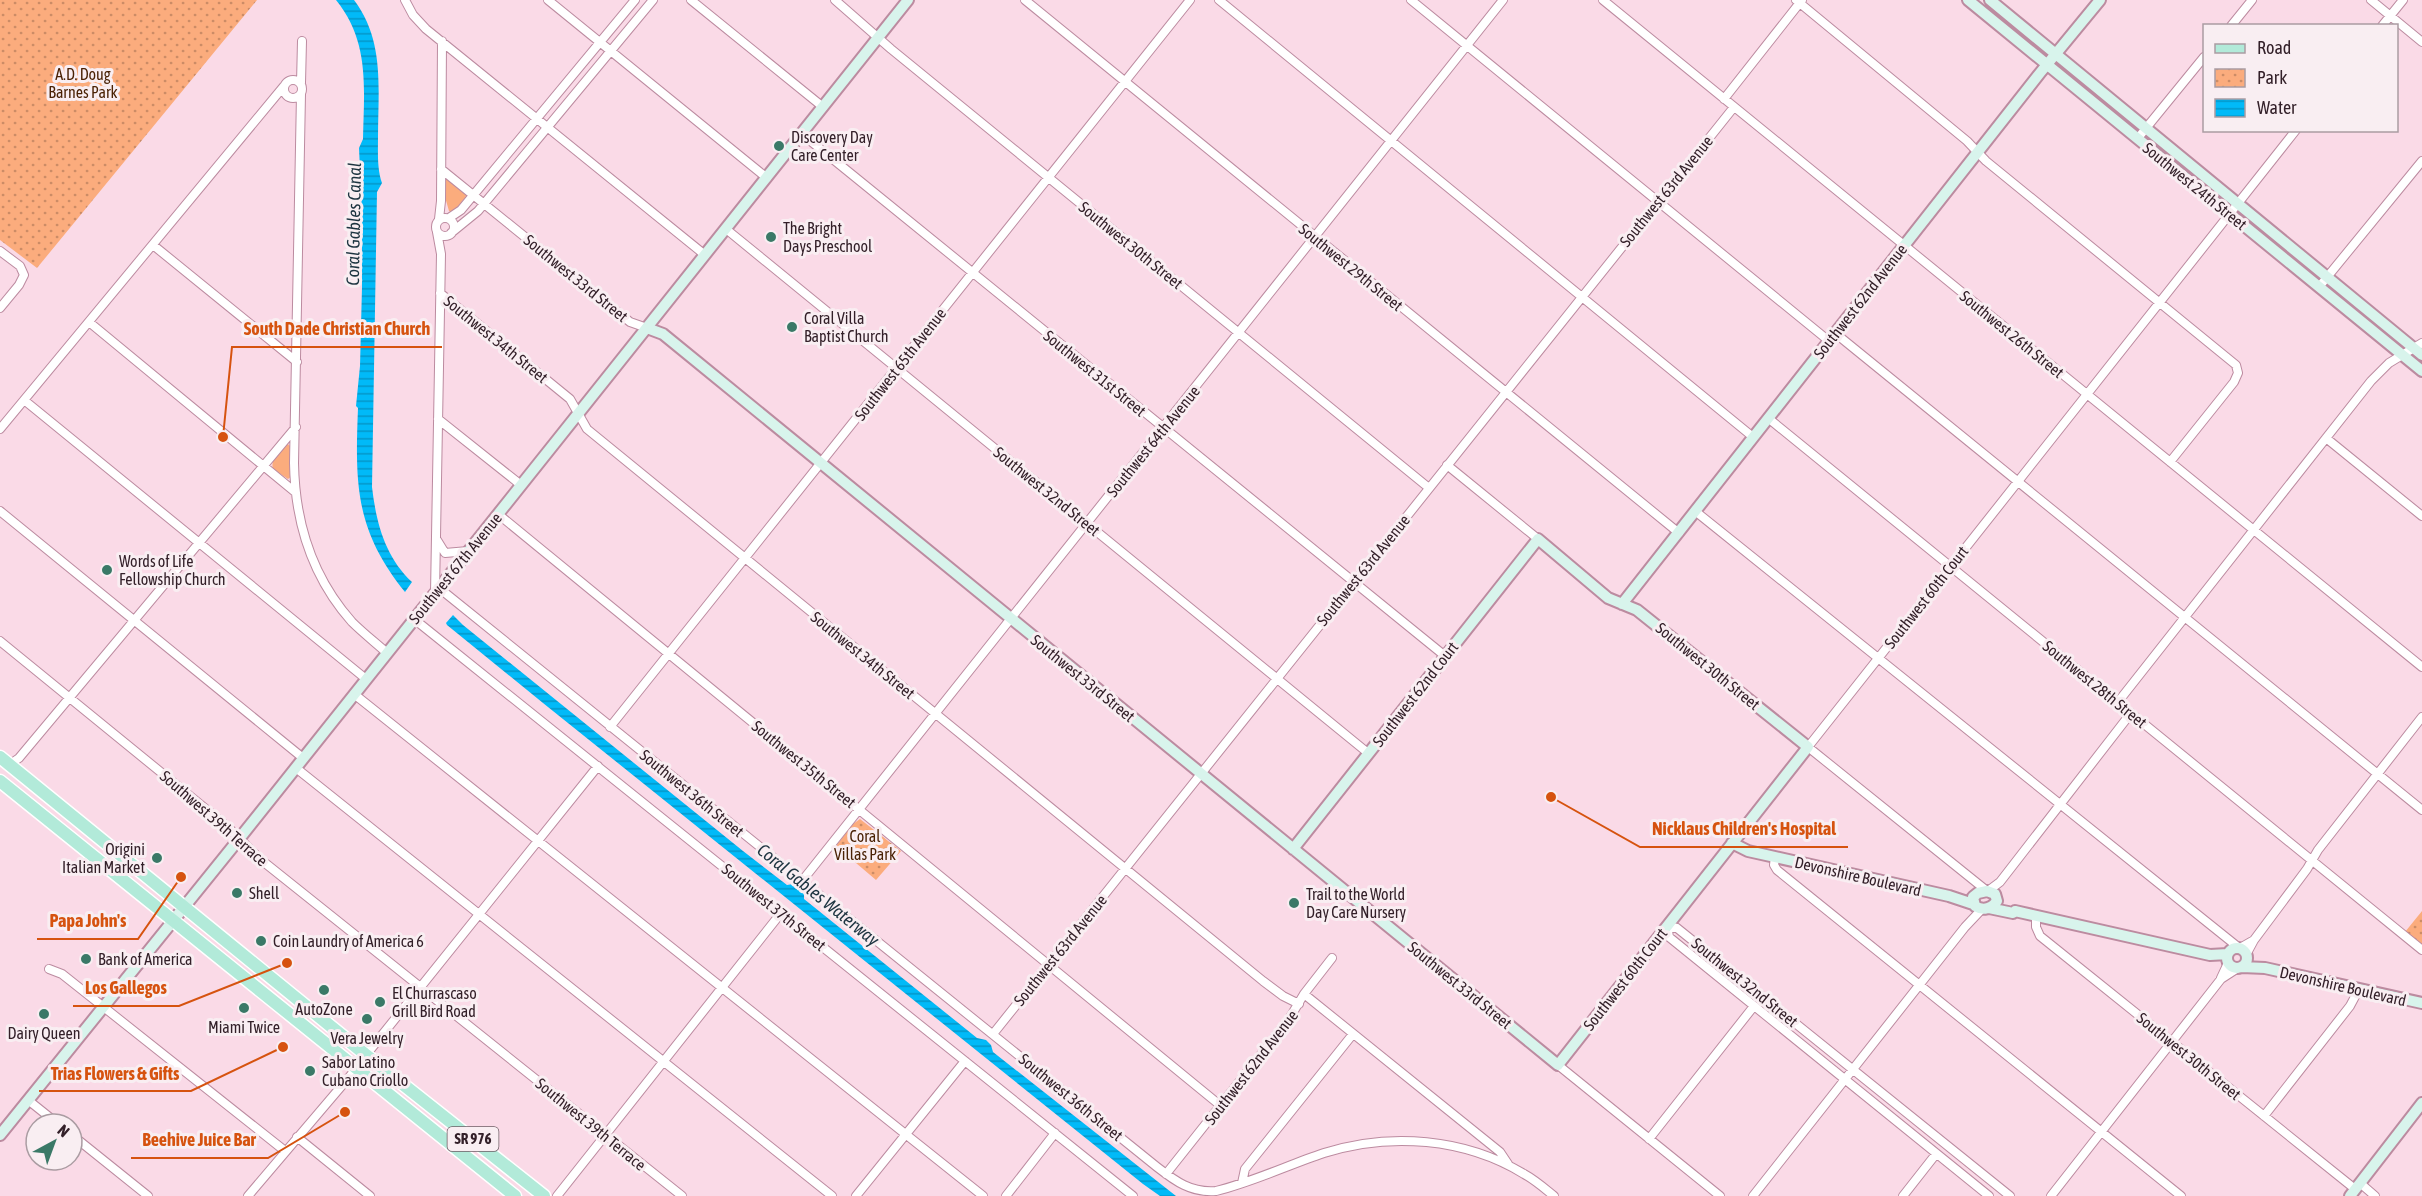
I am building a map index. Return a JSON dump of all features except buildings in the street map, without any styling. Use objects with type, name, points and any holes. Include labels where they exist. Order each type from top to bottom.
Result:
[{"type":"main road","name":"SR 976","points":[[3,763],[26,778],[366,1055],[544,1196]]},
{"type":"main road","points":[[0,775],[12,774],[26,778]]},
{"type":"main road","name":"SR 976","points":[[0,782],[515,1196]]},
{"type":"main road","points":[[356,1069],[372,1069],[408,1097],[425,1101]]},
{"type":"street","points":[[405,0],[417,20],[705,255]]},
{"type":"street","points":[[548,0],[767,178]]},
{"type":"street","points":[[437,590],[435,545],[437,540],[441,254],[435,225],[458,212],[635,0]]},
{"type":"street","points":[[437,232],[442,236],[451,234],[483,204],[653,0]]},
{"type":"street","points":[[691,0],[823,107]]},
{"type":"street","name":"Southwest 30th Street","points":[[835,0],[1429,488]]},
{"type":"street","name":"Southwest 67th Avenue","points":[[0,1135],[909,0]]},
{"type":"street","name":"Southwest 29th Street","points":[[1025,0],[1678,533]]},
{"type":"street","name":"Southwest 65th Avenue","points":[[610,727],[1190,0]]},
{"type":"street","points":[[1219,0],[1753,437]]},
{"type":"street","points":[[1411,0],[1657,202],[2017,481],[2422,810]]},
{"type":"street","name":"Southwest 64th Avenue","points":[[802,881],[1503,0]]},
{"type":"street","name":"Southwest 26th Street","points":[[1603,0],[2422,667]]},
{"type":"street","name":"Southwest 24th Street","points":[[1968,0],[2422,371]]},
{"type":"street","name":"Southwest 24th Street","points":[[1990,0],[2419,349]]},
{"type":"street","name":"Southwest 62nd Avenue","points":[[1622,604],[2047,64],[2100,0]]},
{"type":"street","points":[[2233,24],[2252,0]]},
{"type":"street","points":[[2371,0],[2422,42]]},
{"type":"street","points":[[2384,24],[2403,0]]},
{"type":"street","points":[[1724,99],[1799,1],[2231,360],[2238,370],[2234,382],[2170,462]]},
{"type":"street","points":[[302,41],[295,492],[304,537],[320,577],[354,623],[387,653]]},
{"type":"street","points":[[441,254],[454,225],[445,218],[441,201],[442,41]]},
{"type":"street","points":[[2138,138],[2203,59]]},
{"type":"street","points":[[0,429],[300,66]]},
{"type":"street","points":[[287,83],[296,80],[301,83]]},
{"type":"street","points":[[287,83],[285,93],[300,111]]},
{"type":"street","points":[[272,100],[301,94]]},
{"type":"street","name":"Southwest 63rd Avenue","points":[[993,1034],[1734,107]]},
{"type":"street","name":"Southwest 60th Court","points":[[1558,1065],[2294,132]]},
{"type":"street","name":"Southwest 31st Street","points":[[802,134],[1445,656]]},
{"type":"street","points":[[2319,287],[2422,161]]},
{"type":"street","name":"Southwest 33rd Street","points":[[441,169],[630,322],[663,334],[1720,1196]]},
{"type":"street","name":"Southwest 32nd Street","points":[[726,229],[1368,753]]},
{"type":"street","points":[[153,245],[297,362]]},
{"type":"street","points":[[0,251],[20,266],[24,275],[19,285],[0,308]]},
{"type":"street","name":"Southwest 34th Street","points":[[440,293],[570,399],[587,429],[1263,981],[1283,996],[1299,1004]]},
{"type":"street","points":[[88,322],[295,492]]},
{"type":"street","points":[[2118,702],[2372,381],[2402,355],[2419,349]]},
{"type":"street","points":[[24,400],[366,679]]},
{"type":"street","name":"Southwest 28th Street","points":[[1768,418],[2422,950]]},
{"type":"street","points":[[438,419],[521,485]]},
{"type":"street","points":[[3,763],[20,758],[296,427]]},
{"type":"street","points":[[2326,438],[2422,516]]},
{"type":"street","name":"Southwest 30th Street","points":[[1447,465],[1608,598],[1637,610],[1808,747],[1965,874],[1984,899]]},
{"type":"street","points":[[0,511],[303,758]]},
{"type":"street","points":[[1695,511],[2222,935],[2236,957]]},
{"type":"street","name":"Southwest 35th Street","points":[[498,514],[1221,1106]]},
{"type":"street","name":"Southwest 62nd Court","points":[[1293,849],[1538,539]]},
{"type":"street","points":[[437,540],[446,553],[468,551]]},
{"type":"street","name":"Southwest 36th Street","points":[[437,590],[1167,1174],[1183,1185],[1203,1191],[1216,1191],[1242,1183]]},
{"type":"street","name":"Southwest 37th Street","points":[[414,619],[1133,1196]]},
{"type":"street","name":"Southwest 39th Terrace","points":[[0,642],[228,827],[260,859],[682,1196]]},
{"type":"street","points":[[354,694],[983,1196]]},
{"type":"street","points":[[1753,1196],[2131,713]]},
{"type":"street","points":[[2051,1196],[2236,957],[2254,940],[2312,860],[2422,717]]},
{"type":"street","points":[[366,1055],[598,766]]},
{"type":"street","points":[[296,768],[832,1196]]},
{"type":"street","name":"Devonshire Boulevard","points":[[1732,843],[1748,851],[1949,896],[1984,899],[2013,913],[2015,911],[2210,955],[2236,957],[2265,968],[2422,1003]]},
{"type":"street","points":[[1775,857],[1774,865],[1777,870],[2181,1196]]},
{"type":"street","points":[[557,1196],[781,913]]},
{"type":"street","name":"Southwest 30th Street","points":[[2036,916],[2036,930],[2040,936],[2355,1190],[2375,1196]]},
{"type":"street","name":"Southwest 32nd Street","points":[[1989,1196],[1669,937],[1666,926],[1677,928],[2010,1196]]},
{"type":"street","name":"Southwest 62nd Avenue","points":[[1167,1174],[1332,958]]},
{"type":"street","points":[[49,969],[62,974],[285,1151]]},
{"type":"street","points":[[2264,1116],[2350,1006],[2359,989]]},
{"type":"street","points":[[1304,994],[1500,1152],[1509,1166]]},
{"type":"street","points":[[1649,1139],[1754,1006]]},
{"type":"street","points":[[1242,1183],[1245,1169],[1353,1034]]},
{"type":"street","points":[[856,1196],[965,1061]]},
{"type":"street","points":[[248,1196],[356,1069]]},
{"type":"street","points":[[28,1100],[43,1112]]},
{"type":"street","points":[[2355,1190],[2421,1108]]},
{"type":"street","points":[[1006,1196],[1055,1133]]},
{"type":"street","points":[[297,1137],[370,1196]]},
{"type":"street","points":[[1242,1183],[1336,1149],[1389,1140],[1440,1144],[1509,1166],[1529,1177],[1554,1196]]},
{"type":"street","points":[[84,1145],[148,1196]]},
{"type":"street","points":[[1903,1196],[1936,1154]]},
{"type":"green space","name":"A.D. Doug Barnes Park","points":[[0,0],[257,0],[37,268],[0,240]]},
{"type":"green space","points":[[448,178],[467,195],[453,213],[449,211],[445,197],[445,180]]},
{"type":"green space","points":[[288,444],[292,448],[292,476],[288,479],[272,466],[276,455]]},
{"type":"green space","name":"Coral Villas Park","points":[[860,819],[901,851],[876,880],[836,846],[853,824]]},
{"type":"green space","points":[[2422,911],[2422,945],[2405,932]]},
{"type":"water","name":"Coral Gables Canal","points":[[336,0],[354,0],[371,32],[378,66],[378,160],[382,183],[377,192],[372,487],[383,538],[395,562],[412,582],[405,592],[376,548],[367,527],[358,483],[358,408],[356,406],[360,366],[362,287],[359,148],[363,139],[364,84],[363,66],[355,32]]},
{"type":"water","points":[[453,615],[743,851],[787,885],[793,884],[804,894],[804,899],[977,1038],[986,1040],[993,1052],[1176,1196],[1160,1196],[1143,1184],[543,703],[447,625],[446,623]]},
{"type":"place","name":"Discovery Day Care Center","points":[[779,146]]},
{"type":"place","name":"The Bright Days Preschool","points":[[771,237]]},
{"type":"place","name":"Coral Villa Baptist Church","points":[[792,327]]},
{"type":"place","name":"South Dade Christian Church","points":[[223,437]]},
{"type":"place","name":"Words of Life Fellowship Church","points":[[107,570]]},
{"type":"place","name":"Nicklaus Children's Hospital","points":[[1551,797]]},
{"type":"place","name":"Origini Italian Market","points":[[157,858]]},
{"type":"place","name":"Papa John's","points":[[181,877]]},
{"type":"place","name":"Shell","points":[[237,893]]},
{"type":"place","name":"Trail to the World Day Care Nursery","points":[[1294,903]]},
{"type":"place","name":"Coin Laundry of America 6","points":[[261,941]]},
{"type":"place","name":"Bank of America","points":[[86,959]]},
{"type":"place","name":"Los Gallegos","points":[[287,963]]},
{"type":"place","name":"AutoZone","points":[[324,990]]},
{"type":"place","name":"El Churrascaso Grill Bird Road","points":[[380,1002]]},
{"type":"place","name":"Miami Twice","points":[[244,1008]]},
{"type":"place","name":"Dairy Queen","points":[[44,1014]]},
{"type":"place","name":"Vera Jewelry","points":[[367,1019]]},
{"type":"place","name":"Trias Flowers & Gifts","points":[[283,1047]]},
{"type":"place","name":"Sabor Latino Cubano Criollo","points":[[310,1071]]},
{"type":"place","name":"Beehive Juice Bar","points":[[345,1112]]},
{"type":"water label","name":"Coral Gables Waterway","points":[[818,895]]}]
